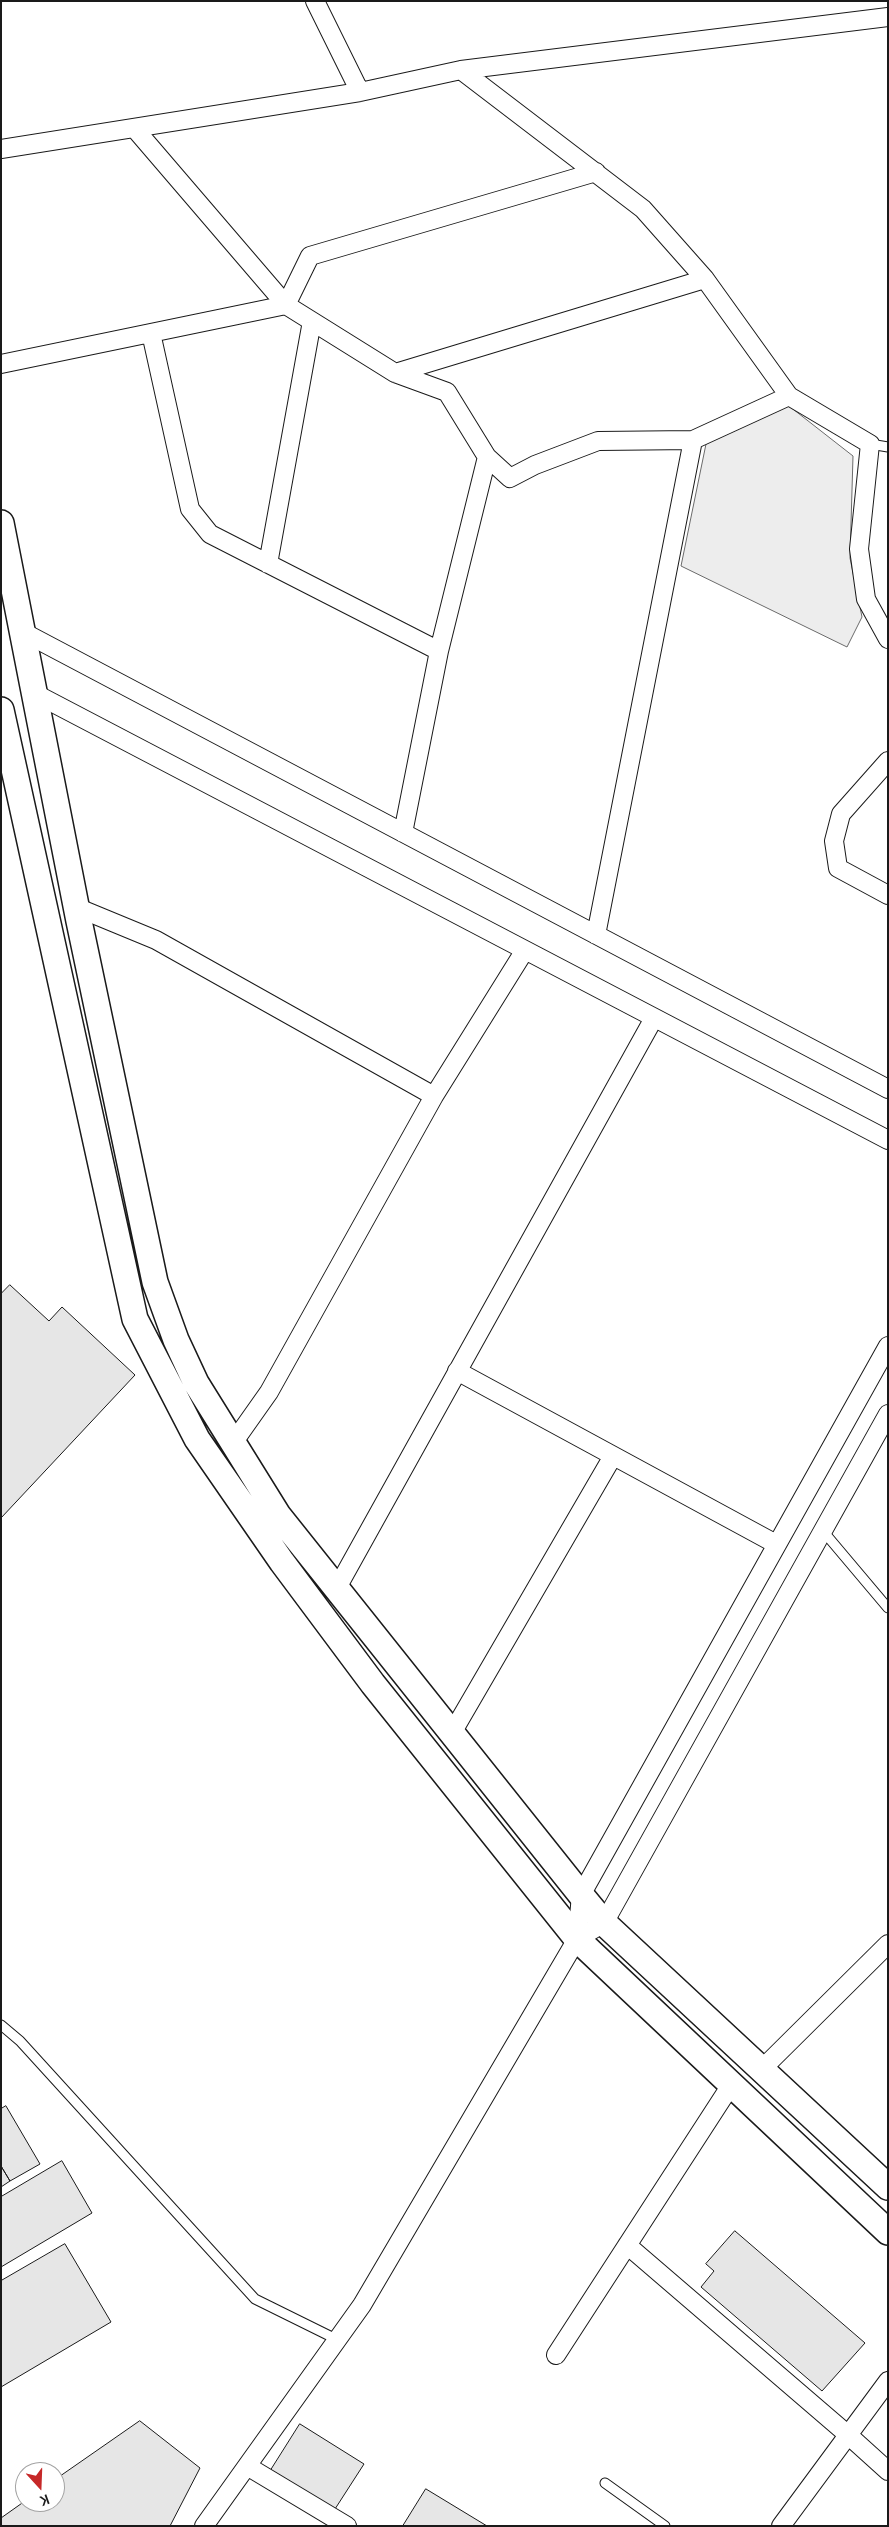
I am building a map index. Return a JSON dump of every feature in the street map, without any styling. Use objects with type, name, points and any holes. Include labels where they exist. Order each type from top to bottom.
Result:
[{"type":"street","points":[[315,1],[360,92]]},
{"type":"street","points":[[1,149],[360,92],[461,70],[888,17]]},
{"type":"street","points":[[461,70],[643,209],[705,279],[789,396],[870,444],[859,549],[866,599],[888,639]]},
{"type":"street","points":[[135,129],[286,305],[395,373],[447,392],[487,457],[510,478],[535,465],[598,441],[693,440],[789,396]]},
{"type":"street","points":[[286,305],[310,256],[596,172]]},
{"type":"street","points":[[395,373],[705,279]]},
{"type":"street","points":[[1,364],[286,305]]},
{"type":"street","points":[[268,564],[312,321]]},
{"type":"street","points":[[151,333],[190,510],[210,534],[439,651]]},
{"type":"street","points":[[596,935],[693,440]]},
{"type":"street","points":[[403,833],[439,651],[487,457]]},
{"type":"street","points":[[1,523],[76,907],[155,1282],[176,1340],[196,1383],[278,1514],[604,1923],[888,2187]]},
{"type":"street","points":[[22,632],[888,1089]]},
{"type":"street","points":[[34,693],[888,1140]]},
{"type":"street","points":[[2,722],[135,1319],[197,1439],[282,1562],[373,1684],[577,1939],[888,2232]]},
{"type":"street","points":[[888,760],[842,814],[834,841],[838,868],[888,895]]},
{"type":"street","points":[[76,907],[156,940],[434,1096]]},
{"type":"street","points":[[233,1443],[269,1392],[434,1096],[525,950]]},
{"type":"street","points":[[337,1588],[654,1018]]},
{"type":"street","points":[[204,2526],[362,2305],[577,1939],[581,1895],[888,1346]]},
{"type":"street","points":[[457,1371],[776,1544]]},
{"type":"street","points":[[577,1939],[604,1923],[888,1414]]},
{"type":"street","points":[[452,1733],[613,1456]]},
{"type":"street","points":[[761,2070],[888,1944]]},
{"type":"street","points":[[556,2355],[731,2085]]},
{"type":"street","points":[[627,2245],[848,2434],[888,2471]]},
{"type":"street","points":[[780,2526],[888,2381]]},
{"type":"street","points":[[247,2466],[347,2526]]},
{"type":"lane","points":[[870,444],[888,447]]},
{"type":"lane","points":[[823,1530],[888,1608]]},
{"type":"lane","points":[[1,2025],[20,2041],[255,2299],[338,2340]]},
{"type":"lane","points":[[605,2483],[665,2526]]},
{"type":"shaded area","points":[[789,406],[853,456],[850,558],[862,617],[847,647],[681,566],[706,444]]},
{"type":"building","points":[[10,1285],[49,1321],[62,1307],[135,1375],[1,1518],[1,1294]]},
{"type":"building","points":[[6,2106],[40,2164],[10,2181],[1,2166],[1,2109]]},
{"type":"building","points":[[62,2161],[92,2213],[1,2267],[1,2197]]},
{"type":"building","points":[[1,2166],[10,2181],[1,2187]]},
{"type":"building","points":[[735,2231],[865,2343],[822,2391],[701,2287],[714,2271],[706,2264]]},
{"type":"building","points":[[65,2244],[111,2322],[1,2387],[1,2281]]},
{"type":"building","points":[[140,2421],[200,2468],[170,2526],[1,2526],[1,2518],[15,2508],[15,2512],[65,2512],[65,2473]]},
{"type":"building","points":[[300,2424],[364,2464],[335,2509],[271,2470]]},
{"type":"building","points":[[426,2489],[487,2526],[403,2526]]}]
